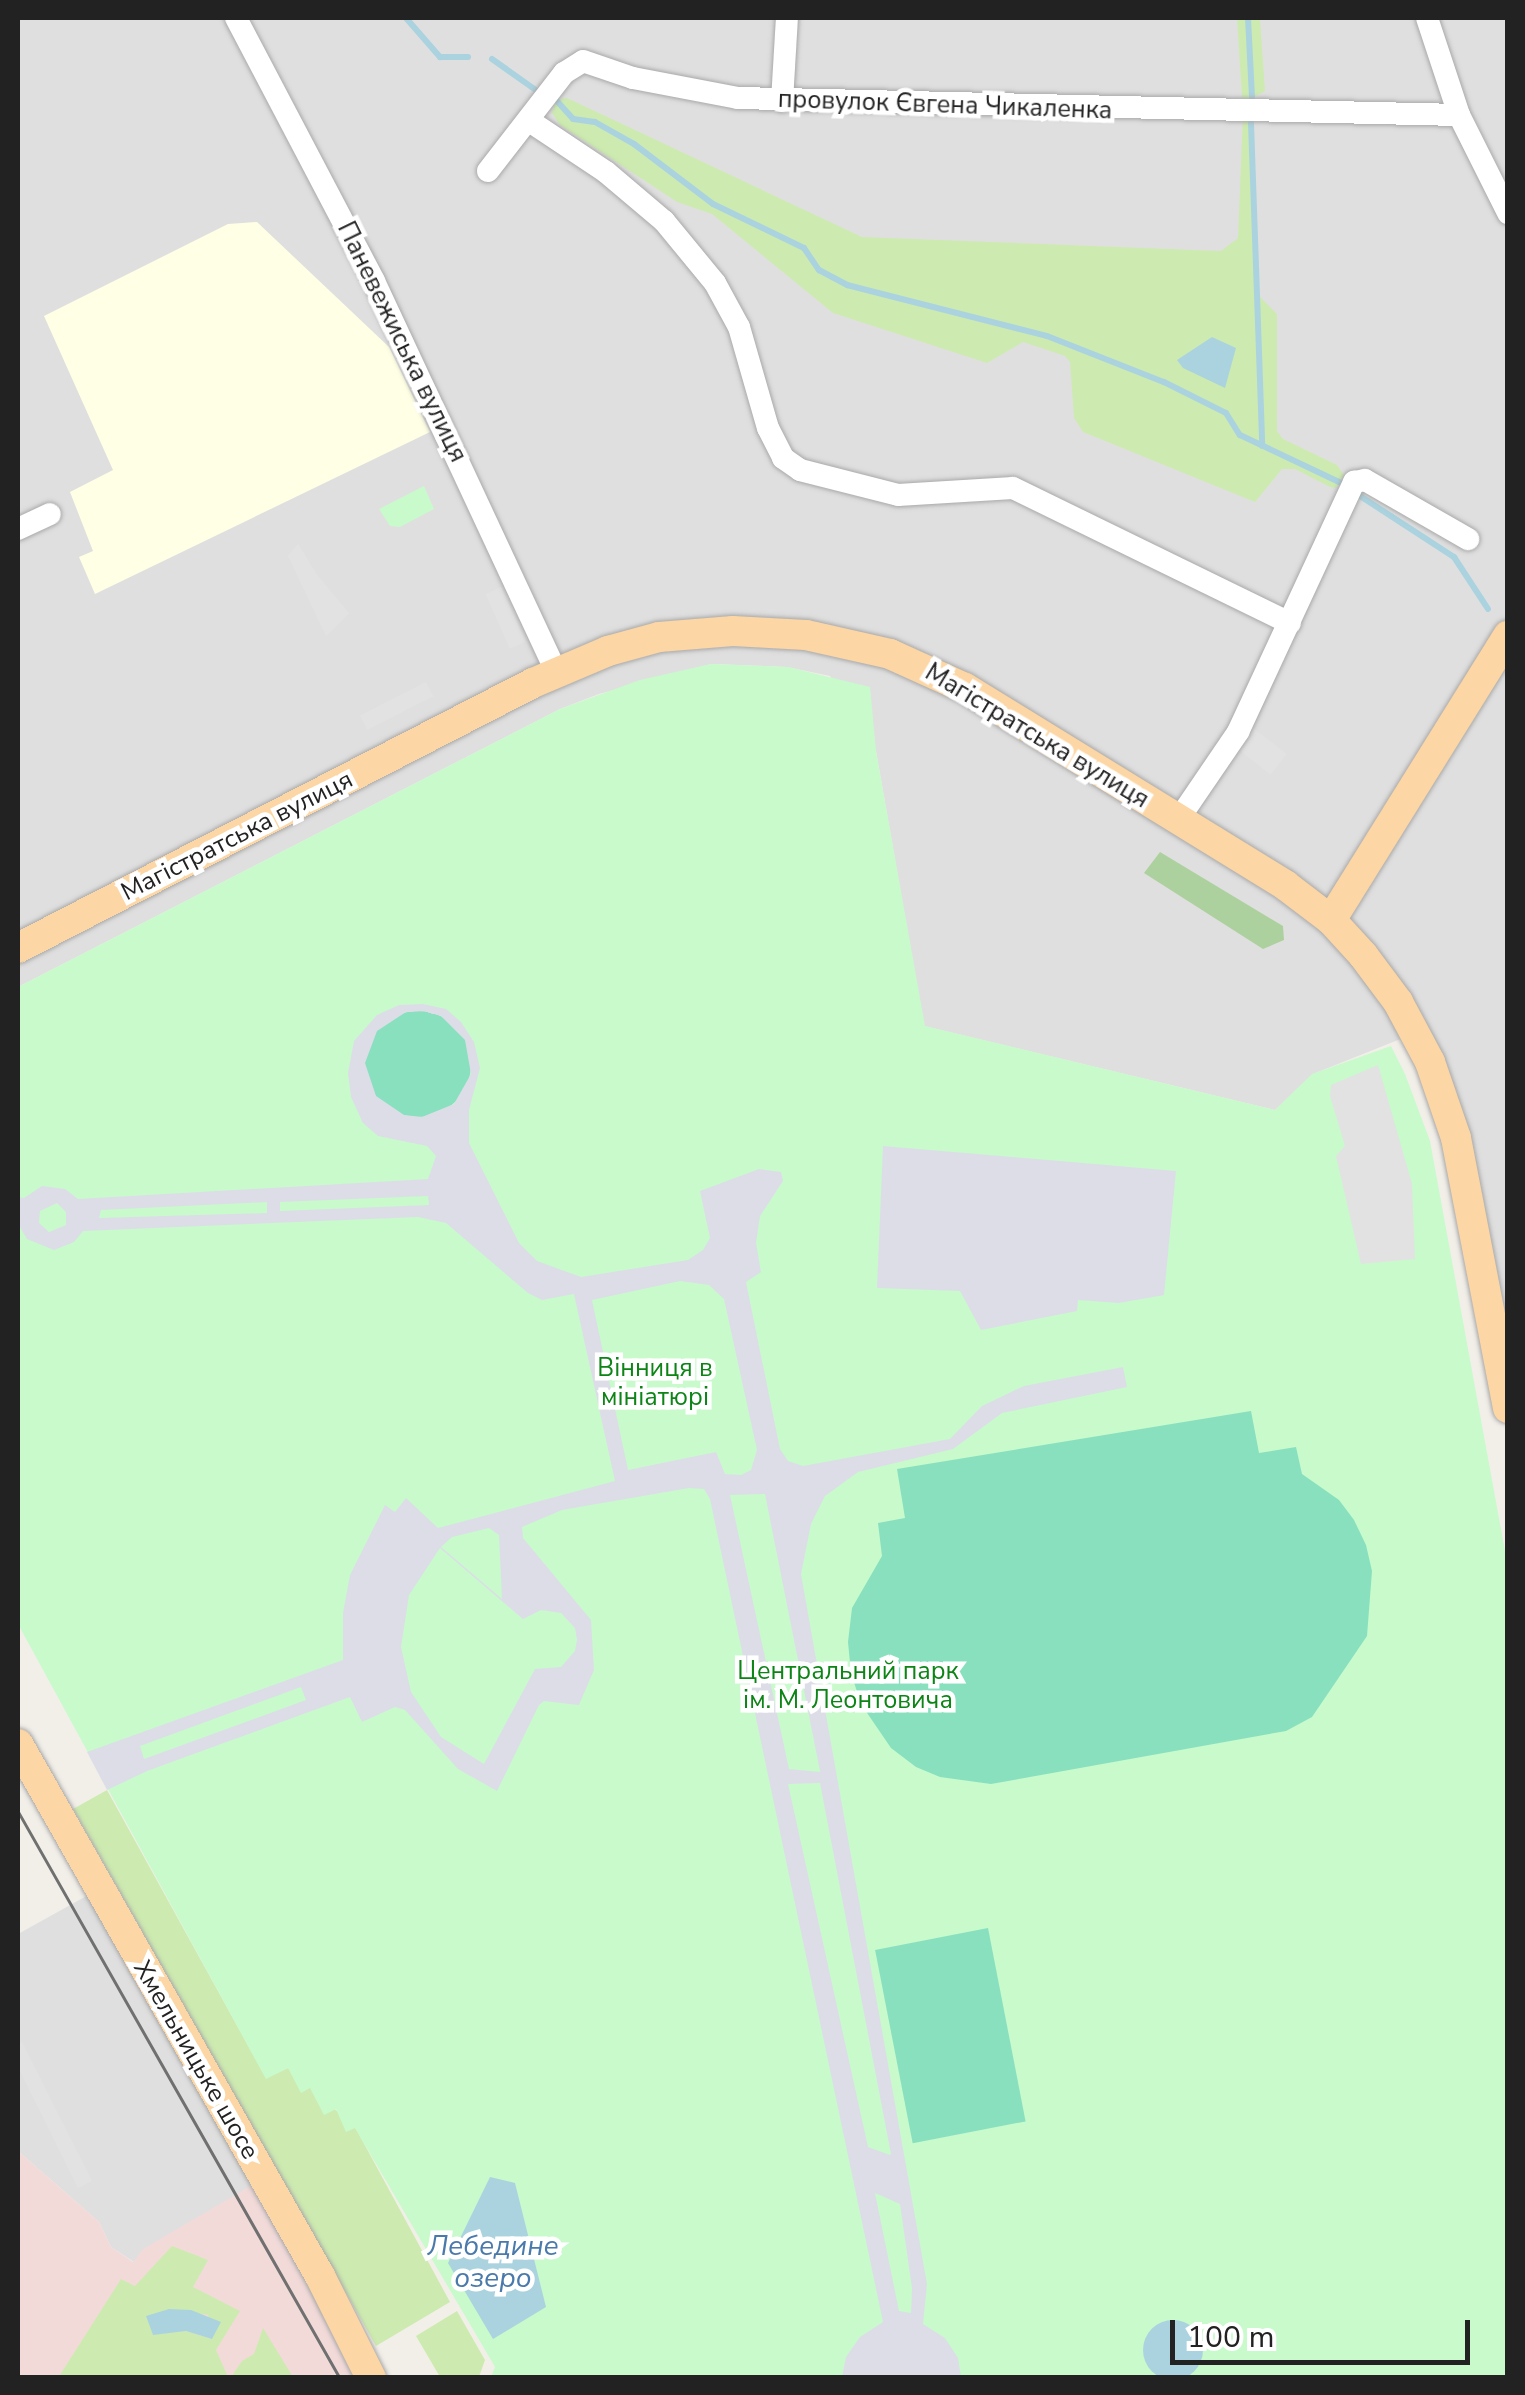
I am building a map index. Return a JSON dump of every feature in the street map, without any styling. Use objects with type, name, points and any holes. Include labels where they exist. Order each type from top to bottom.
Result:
[{"type":"main road","name":"Магістратська вулиця","points":[[18,948],[556,672],[626,645],[694,633],[780,633],[852,643],[911,662],[954,682],[1284,885],[1330,920],[1398,1002],[1430,1062],[1456,1138],[1508,1408]]},
{"type":"main road","points":[[1330,920],[1508,636]]},
{"type":"main road","name":"Хмельницьке шосе","points":[[18,1744],[320,2276],[371,2378]]},
{"type":"main road","points":[[320,2276],[388,2378]]},
{"type":"street","name":"Паневежиська вулиця","points":[[236,18],[374,281],[556,672]]},
{"type":"street","points":[[782,101],[787,18]]},
{"type":"street","points":[[1427,18],[1459,116],[1508,213]]},
{"type":"street","name":"провулок Євгена Чикаленка","points":[[488,172],[564,73],[583,61],[650,81],[738,98],[782,101],[1459,116]]},
{"type":"street","points":[[528,120],[606,172],[664,222],[715,282],[739,327],[768,428],[783,458],[800,470],[898,495],[1014,488],[1290,623]]},
{"type":"street","points":[[1178,820],[1238,732],[1352,485],[1365,480],[1468,539]]},
{"type":"street","points":[[18,529],[50,514]]},
{"type":"shaded area","points":[[18,18],[1507,18],[1507,1406],[1484,1290],[1413,1034],[1313,1074],[1275,1110],[924,1026],[876,751],[830,676],[787,667],[711,664],[599,694],[560,709],[18,987]]},
{"type":"shaded area","points":[[257,222],[389,347],[430,432],[95,594],[79,557],[93,551],[70,492],[113,470],[44,316],[228,224]]},
{"type":"shaded area","points":[[298,544],[349,613],[326,636],[288,556]]},
{"type":"shaded area","points":[[501,587],[525,642],[510,649],[485,594]]},
{"type":"shaded area","points":[[426,682],[433,696],[367,730],[360,716]]},
{"type":"shaded area","points":[[1252,727],[1287,754],[1271,775],[1236,747]]},
{"type":"shaded area","points":[[423,1004],[446,1009],[461,1022],[474,1042],[480,1068],[469,1110],[469,1143],[519,1243],[537,1261],[581,1277],[688,1260],[703,1250],[710,1238],[700,1191],[759,1169],[781,1172],[783,1181],[760,1216],[756,1243],[761,1272],[746,1282],[780,1449],[788,1461],[803,1466],[950,1439],[982,1406],[1024,1386],[1123,1367],[1127,1387],[1002,1413],[953,1449],[858,1472],[825,1496],[811,1524],[801,1574],[927,2284],[923,2324],[945,2338],[958,2358],[961,2377],[842,2377],[846,2357],[860,2337],[883,2322],[710,1499],[704,1489],[689,1488],[562,1510],[522,1527],[523,1538],[591,1620],[594,1670],[579,1705],[544,1701],[539,1705],[497,1791],[458,1769],[405,1710],[395,1707],[362,1722],[350,1697],[147,1771],[107,1790],[87,1752],[343,1660],[343,1613],[350,1575],[385,1505],[395,1512],[406,1498],[438,1528],[615,1481],[574,1294],[542,1300],[528,1293],[446,1223],[418,1217],[83,1231],[74,1242],[54,1250],[27,1239],[20,1227],[18,1197],[24,1198],[42,1186],[65,1189],[78,1199],[428,1179],[436,1156],[427,1146],[378,1136],[363,1123],[351,1097],[348,1073],[354,1041],[377,1015],[399,1005]],"holes":[[[424,1011],[441,1016],[465,1040],[471,1074],[454,1104],[422,1117],[404,1115],[376,1096],[365,1063],[377,1031],[406,1012]],[[428,1196],[429,1205],[280,1211],[280,1202]],[[267,1202],[267,1213],[99,1218],[101,1210]],[[57,1203],[66,1212],[66,1225],[49,1232],[39,1223],[40,1211]],[[680,1281],[709,1285],[724,1299],[757,1450],[751,1470],[741,1475],[725,1474],[716,1452],[628,1470],[592,1300]],[[765,1494],[820,1772],[789,1769],[730,1495]],[[489,1528],[499,1535],[502,1599],[441,1547],[452,1537]],[[440,1548],[523,1619],[541,1610],[561,1613],[575,1628],[577,1640],[575,1651],[561,1667],[535,1669],[484,1764],[441,1737],[411,1692],[401,1647],[409,1595]],[[301,1687],[306,1700],[144,1759],[140,1746]],[[820,1783],[890,2155],[868,2147],[788,1784]],[[875,2193],[900,2204],[912,2288],[911,2313],[899,2311]]]},
{"type":"shaded area","points":[[1378,1065],[1412,1184],[1415,1259],[1361,1264],[1336,1156],[1345,1146],[1330,1096],[1331,1085]]},
{"type":"shaded area","points":[[883,1146],[1176,1171],[1164,1295],[1119,1303],[1078,1300],[1077,1311],[981,1330],[960,1291],[877,1288]]},
{"type":"shaded area","points":[[99,1889],[264,2178],[134,2262],[111,2247],[99,2222],[18,2151],[18,1934]]},
{"type":"shaded area","points":[[22,2042],[92,2181],[78,2188],[18,2067],[18,2044]]},
{"type":"shaded area","points":[[18,2151],[99,2222],[111,2247],[133,2262],[143,2249],[264,2178],[371,2377],[18,2377]]},
{"type":"green space","points":[[1237,18],[1260,18],[1265,91],[1252,98],[1251,123],[1256,293],[1277,314],[1277,431],[1283,439],[1337,465],[1344,475],[1336,488],[1295,469],[1282,469],[1255,502],[1083,432],[1074,418],[1070,362],[1065,356],[1023,342],[987,363],[833,313],[712,214],[677,202],[560,125],[552,113],[556,100],[567,98],[862,237],[1221,251],[1238,238],[1243,113]]},
{"type":"green space","points":[[424,486],[434,509],[400,527],[390,526],[379,509]]},
{"type":"green space","name":"Центральний парк ім. М. Леонтовича","points":[[711,664],[788,667],[870,687],[876,751],[925,1026],[1275,1110],[1312,1074],[1391,1046],[1405,1074],[1430,1141],[1507,1562],[1507,2377],[491,2377],[495,2367],[355,2128],[346,2132],[336,2109],[324,2115],[310,2088],[301,2093],[288,2068],[266,2079],[18,1624],[18,987],[560,709],[640,680]]},
{"type":"green space","points":[[1160,852],[1283,926],[1284,940],[1263,949],[1144,873]]},
{"type":"green space","points":[[418,1011],[438,1015],[455,1027],[467,1044],[471,1064],[467,1084],[455,1101],[438,1113],[418,1117],[398,1113],[381,1101],[369,1084],[365,1064],[369,1044],[381,1027],[398,1015]]},
{"type":"green space","points":[[1251,1411],[1259,1453],[1296,1447],[1302,1474],[1339,1500],[1354,1520],[1372,1571],[1367,1636],[1312,1717],[1286,1731],[991,1784],[940,1777],[916,1767],[891,1748],[861,1704],[851,1673],[848,1642],[852,1608],[882,1556],[878,1523],[905,1518],[897,1469]]},
{"type":"green space","points":[[107,1790],[266,2078],[288,2068],[355,2127],[450,2302],[376,2346],[73,1809]]},
{"type":"green space","points":[[988,1928],[1026,2121],[913,2143],[875,1950]]},
{"type":"green space","points":[[172,2246],[208,2260],[193,2287],[240,2311],[216,2350],[228,2377],[58,2378],[121,2279],[135,2286]],"holes":[[[169,2309],[208,2315],[212,2339],[186,2331],[154,2334]]]},
{"type":"green space","points":[[457,2311],[485,2360],[479,2377],[440,2377],[416,2336]]},
{"type":"green space","points":[[263,2328],[293,2377],[231,2377],[242,2361],[254,2354]]},
{"type":"water","points":[[1212,337],[1236,348],[1225,388],[1183,368],[1177,360]]},
{"type":"water","name":"Лебедине озеро","points":[[490,2177],[515,2183],[546,2307],[493,2339],[448,2263]]},
{"type":"water","points":[[169,2309],[191,2310],[221,2322],[212,2339],[186,2331],[153,2335],[146,2316]]},
{"type":"water","points":[[1173,2320],[1194,2329],[1203,2350],[1194,2371],[1173,2380],[1152,2371],[1143,2350],[1152,2329]]},
{"type":"waterway","points":[[406,18],[440,57],[468,57]]},
{"type":"waterway","points":[[1248,18],[1252,97]]},
{"type":"waterway","points":[[492,59],[540,93]]},
{"type":"waterway","points":[[556,100],[573,119],[595,122],[634,144],[713,204],[804,248],[819,270],[847,285],[1047,336],[1164,382],[1226,413],[1240,435],[1341,483]]},
{"type":"waterway","points":[[1251,123],[1262,446]]},
{"type":"waterway","points":[[1357,494],[1454,557],[1488,609]]},
{"type":"tram line","points":[[18,1811],[340,2378]]},
{"type":"park label","name":"Вінниця в мініатюрі","points":[[655,1384]]}]
